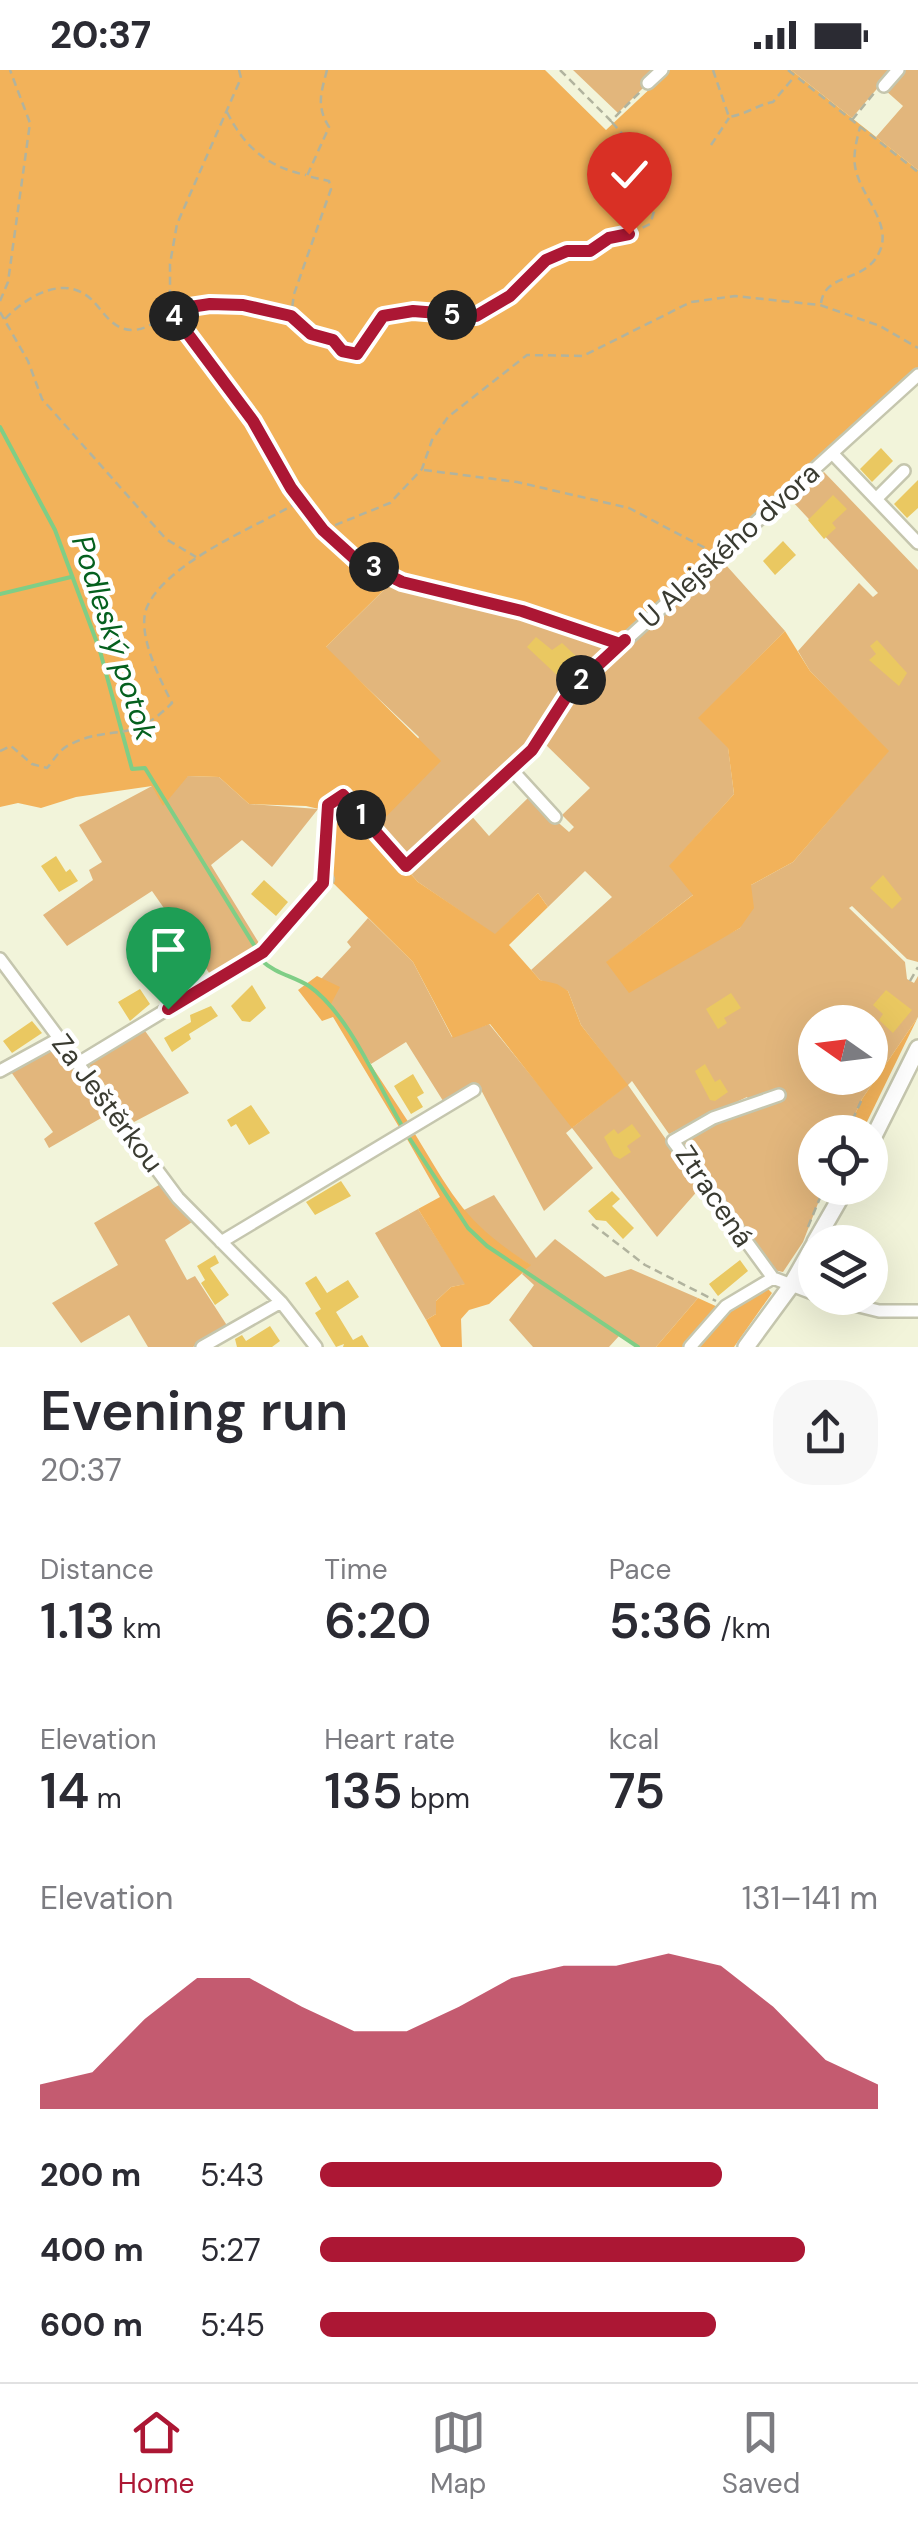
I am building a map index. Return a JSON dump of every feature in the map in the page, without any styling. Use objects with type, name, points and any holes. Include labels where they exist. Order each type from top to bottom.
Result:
[{"type":"main road","points":[[884,1115],[918,1048]]},
{"type":"main road","points":[[746,1347],[798,1273]]},
{"type":"street","points":[[648,84],[662,70]]},
{"type":"street","points":[[884,86],[898,70]]},
{"type":"street","name":"U Alejského dvora","points":[[512,770],[532,750],[570,691],[918,375]]},
{"type":"street","name":"U Alejského dvora","points":[[832,452],[913,538]]},
{"type":"street","points":[[876,499],[904,471]]},
{"type":"street","points":[[913,538],[918,523]]},
{"type":"street","points":[[512,770],[555,816]]},
{"type":"street","points":[[80,1062],[263,952],[325,881]]},
{"type":"street","name":"Za Ještěrkou","points":[[0,959],[178,1198],[281,1302],[316,1347]]},
{"type":"street","points":[[0,1071],[60,1038]]},
{"type":"street","points":[[222,1242],[474,1090]]},
{"type":"street","name":"Ztracená","points":[[779,1095],[713,1118],[673,1140],[772,1278],[798,1289]]},
{"type":"street","points":[[690,1347],[726,1306],[772,1278]]},
{"type":"street","points":[[202,1347],[281,1302]]},
{"type":"street","points":[[888,1311],[918,1312]]},
{"type":"path","points":[[0,301],[8,282],[30,124],[10,70]]},
{"type":"path","points":[[240,70],[241,78],[178,224],[170,264],[170,310],[253,421],[301,501],[323,530],[355,559],[402,582],[522,611],[620,644],[625,640]]},
{"type":"path","points":[[308,176],[329,127],[320,112],[326,70]]},
{"type":"path","points":[[4,320],[25,298],[59,287],[90,297],[106,319],[130,330],[156,324],[170,310],[210,304],[243,305],[291,316],[311,334],[333,340],[342,351],[357,354],[383,316],[413,311],[476,316],[510,296],[546,260],[567,251],[590,251],[609,238],[650,224],[658,198],[652,172],[612,120],[560,70]]},
{"type":"path","points":[[713,70],[730,117]]},
{"type":"path","points":[[788,70],[918,172]]},
{"type":"path","points":[[712,145],[730,117],[748,114],[760,104],[773,102],[794,75]]},
{"type":"path","points":[[612,120],[648,84]]},
{"type":"path","points":[[852,120],[884,86]]},
{"type":"path","points":[[227,111],[238,134],[259,157],[328,181],[331,189],[294,294],[291,316]]},
{"type":"path","points":[[820,304],[822,292],[834,281],[853,278],[870,268],[881,248],[882,233],[854,166],[860,127]]},
{"type":"path","points":[[323,530],[390,503],[422,469],[432,440],[448,417],[526,355],[583,356],[690,302],[735,296],[820,304],[880,326],[918,348]]},
{"type":"path","points":[[0,312],[28,361],[42,400],[166,539],[198,559]]},
{"type":"path","points":[[422,469],[516,482],[629,508],[717,555]]},
{"type":"path","points":[[0,751],[11,746],[32,764],[46,768],[66,746],[138,731],[157,718],[172,703],[150,659],[146,610],[167,579],[301,501]]},
{"type":"path","points":[[325,881],[328,805],[343,795],[406,866],[512,770]]},
{"type":"path","points":[[910,981],[918,967]]},
{"type":"path","points":[[855,1115],[862,1099]]},
{"type":"path","points":[[592,1224],[646,1265],[726,1306]]},
{"type":"shaded area","points":[[0,70],[545,70],[606,130],[670,70],[791,70],[918,170],[918,375],[625,640],[554,615],[398,576],[326,647],[441,761],[372,831],[418,882],[495,934],[538,893],[548,907],[509,945],[540,980],[568,991],[581,1025],[628,1085],[572,1128],[490,1024],[453,1038],[413,962],[327,877],[332,812],[306,806],[249,804],[219,777],[188,776],[163,806],[152,786],[76,797],[41,808],[18,803],[0,807]]},
{"type":"shaded area","points":[[573,70],[661,70],[618,113]]},
{"type":"shaded area","points":[[791,70],[893,70],[852,118]]},
{"type":"shaded area","points":[[902,70],[918,70],[918,170],[876,137],[903,106],[885,90]]},
{"type":"shaded area","points":[[824,472],[918,570],[918,962],[907,959],[852,906],[849,908],[905,962],[907,979],[914,983],[918,976],[918,1017],[888,1061],[888,1005],[798,1005],[798,1095],[865,1095],[855,1115],[798,1115],[798,1205],[817,1205],[810,1225],[798,1225],[798,1250],[783,1272],[769,1269],[683,1150],[683,1143],[691,1134],[752,1105],[747,1097],[669,1134],[632,1081],[628,1085],[700,1188],[657,1237],[572,1128],[566,1133],[593,1168],[544,1211],[478,1084],[445,1104],[406,1042],[371,1064],[331,1004],[321,979],[351,947],[347,942],[368,918],[413,962],[452,1037],[489,1024],[573,1127],[627,1085],[581,1025],[568,991],[540,980],[531,970],[612,897],[585,871],[548,907],[538,893],[495,935],[418,882],[372,830],[419,737],[325,648],[391,583],[610,644],[573,679],[534,742],[462,805],[489,836],[529,797],[569,832],[574,827],[562,815],[590,788],[544,743],[570,698],[717,555],[785,631],[699,718],[728,747],[734,794],[670,866],[694,894],[607,962],[717,940],[740,928],[751,885],[793,862],[888,751],[810,671],[798,651],[859,583],[873,597],[878,593],[792,501]]},
{"type":"shaded area","points":[[785,631],[810,671],[889,751],[793,862],[751,885],[754,908],[740,928],[629,993],[606,962],[693,895],[669,866],[734,794],[728,748],[698,718]]},
{"type":"shaded area","points":[[188,776],[219,777],[249,804],[318,809],[272,867],[242,840],[211,865],[262,948],[212,977],[152,891],[67,946],[43,915],[93,880],[89,870],[102,862],[79,825],[152,786]]},
{"type":"shaded area","points":[[317,976],[340,987],[331,1004],[411,1126],[402,1132],[333,1017],[322,1021],[298,990]]},
{"type":"shaded area","points":[[918,1017],[888,1079],[888,1061]]},
{"type":"shaded area","points":[[143,1028],[189,1093],[134,1122],[86,1061]]},
{"type":"shaded area","points":[[58,1041],[110,1113],[49,1148],[44,1139],[53,1132],[9,1069]]},
{"type":"shaded area","points":[[865,1095],[880,1095],[870,1115],[855,1115]]},
{"type":"shaded area","points":[[415,1134],[463,1208],[491,1236],[531,1265],[489,1304],[469,1310],[461,1319],[462,1347],[441,1347],[426,1320],[436,1314],[436,1301],[451,1287],[465,1284],[418,1209],[440,1197],[407,1139]]},
{"type":"shaded area","points":[[159,1185],[192,1222],[165,1240],[187,1280],[195,1276],[228,1327],[193,1347],[148,1347],[129,1315],[81,1343],[52,1303],[118,1265],[94,1223]]},
{"type":"shaded area","points":[[494,1195],[536,1258],[555,1239],[605,1277],[631,1269],[698,1298],[656,1347],[636,1347],[619,1336],[609,1347],[533,1347],[509,1320],[534,1285],[522,1274],[530,1265],[489,1238],[462,1211]]},
{"type":"shaded area","points":[[418,1209],[466,1284],[451,1287],[436,1301],[436,1314],[426,1320],[375,1233]]},
{"type":"shaded area","points":[[766,1287],[772,1293],[734,1347],[693,1347],[721,1316]]},
{"type":"shaded area","points":[[698,1298],[720,1308],[686,1347],[656,1347]]},
{"type":"building","points":[[881,448],[893,461],[872,482],[860,469]]},
{"type":"building","points":[[918,480],[918,508],[907,518],[894,504]]},
{"type":"building","points":[[833,495],[847,509],[832,523],[836,528],[824,539],[808,520]]},
{"type":"building","points":[[783,541],[796,555],[775,575],[763,561]]},
{"type":"building","points":[[536,637],[552,650],[562,643],[578,658],[559,677],[527,647]]},
{"type":"building","points":[[877,640],[907,673],[899,686],[869,660],[876,654],[870,646]]},
{"type":"building","points":[[56,856],[66,872],[70,869],[78,881],[59,892],[41,866]]},
{"type":"building","points":[[883,875],[902,899],[892,909],[870,888]]},
{"type":"building","points":[[264,880],[288,902],[276,916],[251,894]]},
{"type":"building","points":[[138,926],[142,931],[148,927],[153,935],[165,927],[174,941],[159,951],[163,956],[149,965],[129,932]]},
{"type":"building","points":[[252,985],[266,1008],[250,1022],[242,1021],[231,1006]]},
{"type":"building","points":[[140,989],[150,1004],[130,1021],[118,1002]]},
{"type":"building","points":[[886,990],[912,1010],[893,1033],[888,1028],[888,1005],[873,1005]]},
{"type":"building","points":[[731,993],[741,1008],[724,1018],[727,1023],[718,1029],[706,1009]]},
{"type":"building","points":[[211,1006],[218,1016],[189,1034],[191,1039],[172,1052],[164,1038],[191,1022],[190,1015]]},
{"type":"building","points":[[32,1021],[42,1033],[12,1053],[3,1041]]},
{"type":"building","points":[[705,1064],[715,1082],[720,1079],[728,1092],[715,1101],[710,1100],[695,1071]]},
{"type":"building","points":[[413,1074],[424,1093],[417,1097],[423,1107],[411,1114],[394,1086]]},
{"type":"building","points":[[251,1105],[270,1133],[249,1145],[236,1124],[231,1127],[227,1120]]},
{"type":"building","points":[[632,1124],[641,1136],[627,1146],[631,1152],[620,1159],[614,1156],[604,1137],[614,1129],[618,1134]]},
{"type":"building","points":[[341,1181],[351,1196],[315,1215],[306,1202]]},
{"type":"building","points":[[612,1191],[620,1199],[612,1206],[634,1228],[623,1239],[606,1221],[596,1220],[588,1211]]},
{"type":"building","points":[[215,1255],[219,1263],[210,1268],[229,1295],[215,1305],[201,1283],[205,1280],[197,1266]]},
{"type":"building","points":[[740,1260],[748,1271],[718,1296],[709,1284]]},
{"type":"building","points":[[316,1276],[327,1293],[348,1280],[359,1297],[336,1312],[353,1340],[362,1335],[369,1347],[336,1347],[315,1313],[321,1309],[305,1283]]},
{"type":"building","points":[[270,1326],[280,1341],[272,1347],[237,1347],[235,1339],[242,1335],[246,1341]]},
{"type":"waterway","name":"Podleský potok","points":[[0,427],[55,530],[100,651],[132,769],[145,768],[257,950]]},
{"type":"waterway","points":[[0,594],[71,577]]},
{"type":"waterway","name":"Podleský potok","points":[[261,960],[309,986],[336,1013],[401,1124]]},
{"type":"waterway","name":"Podleský potok","points":[[410,1139],[468,1228],[487,1246],[638,1347]]},
{"type":"route","points":[[168,1009],[263,952],[323,883],[328,805],[343,795],[406,866],[532,750],[570,691],[625,640],[620,644],[522,611],[402,582],[355,559],[323,530],[291,488],[253,421],[170,310],[210,304],[243,305],[291,316],[311,334],[333,340],[342,351],[357,354],[383,316],[413,311],[476,316],[510,296],[546,260],[567,251],[590,251],[609,238],[629,234]]}]
